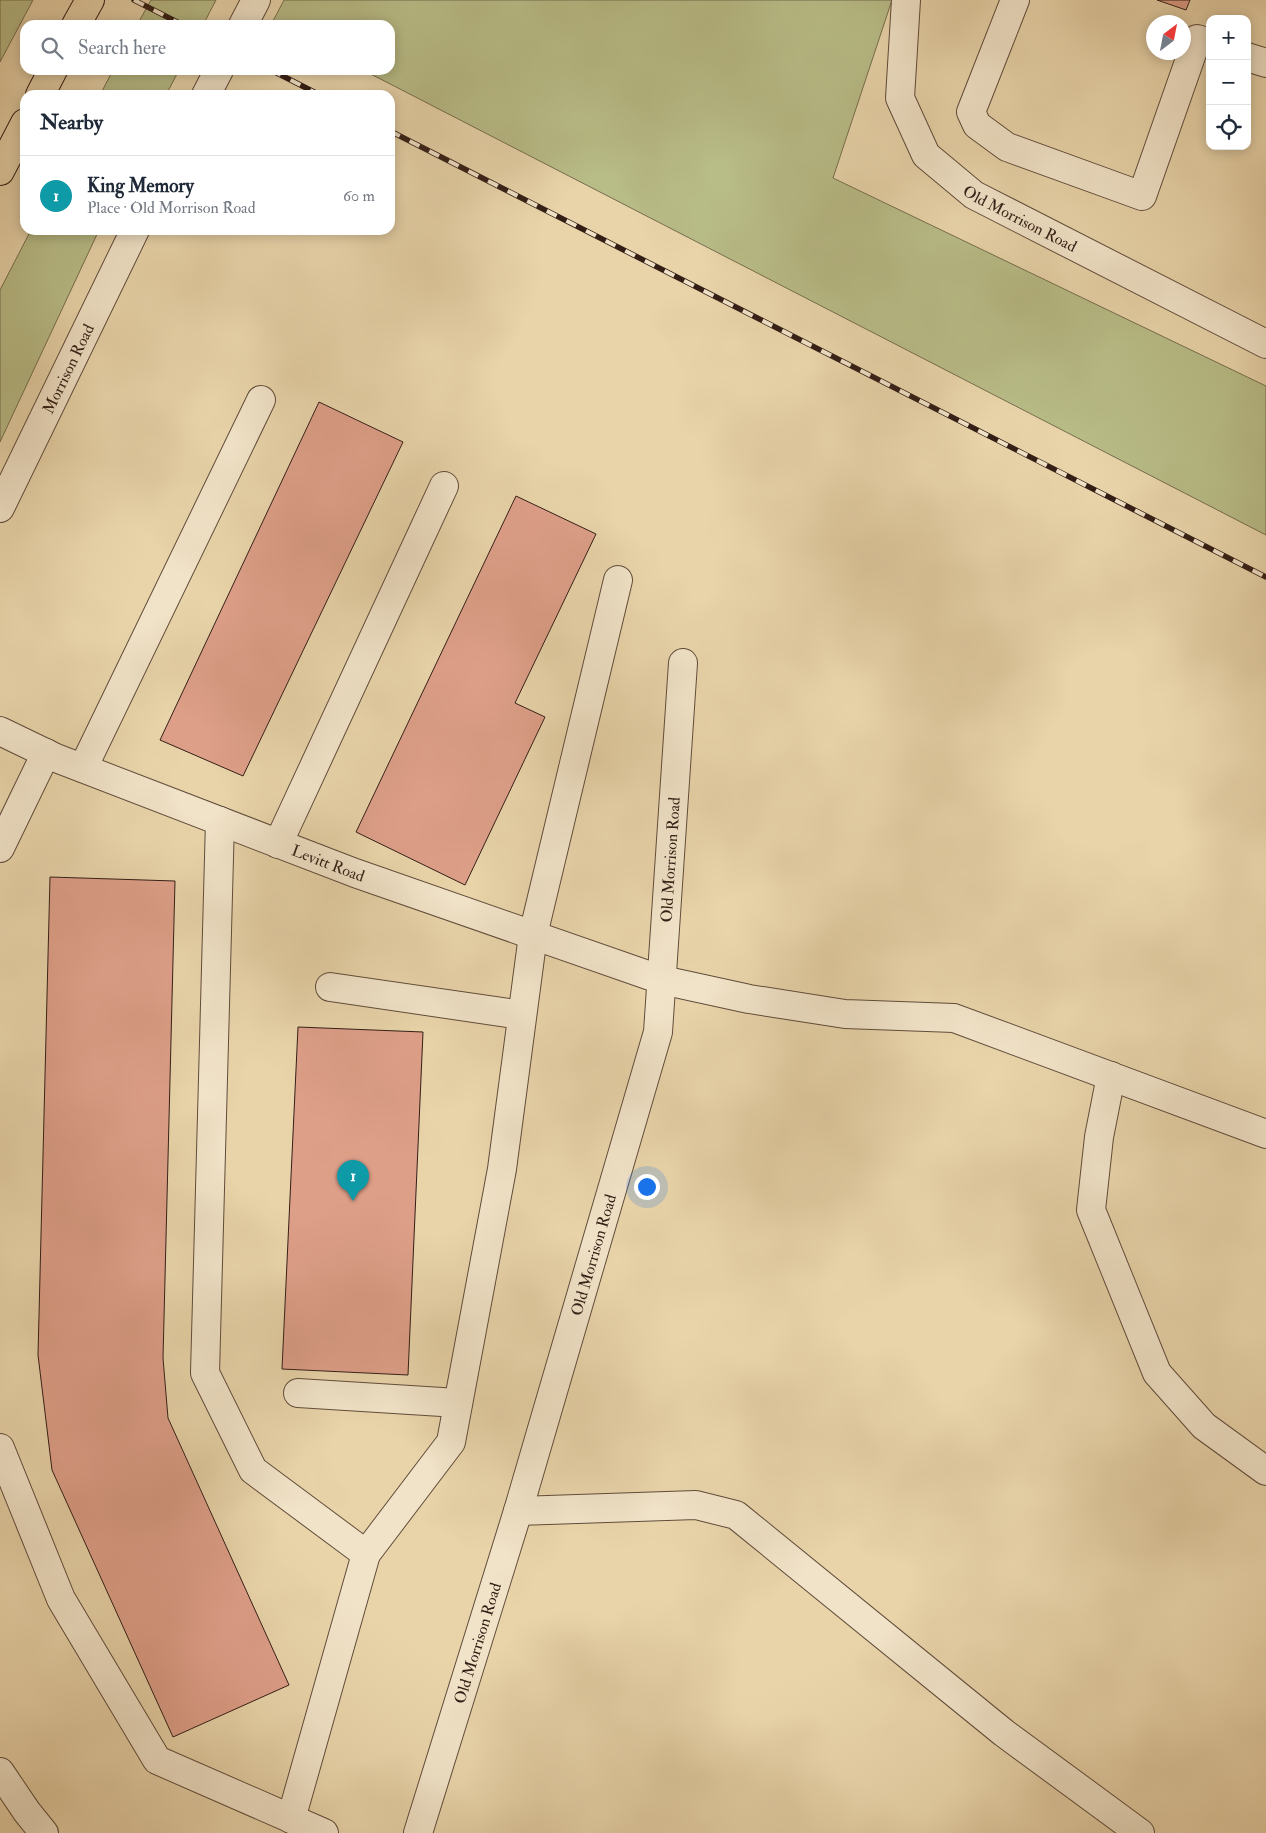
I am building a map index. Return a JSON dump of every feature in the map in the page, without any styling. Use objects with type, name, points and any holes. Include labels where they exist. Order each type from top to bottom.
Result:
[{"type":"highway","points":[[79,20],[90,0]]},
{"type":"highway","points":[[43,90],[50,75]]},
{"type":"highway","points":[[0,171],[20,133]]},
{"type":"street","points":[[246,20],[256,0]]},
{"type":"street","name":"Old Morrison Road","points":[[906,0],[900,98],[926,155],[974,195],[1266,344]]},
{"type":"street","points":[[1015,0],[971,112],[977,125],[1007,147],[1142,196],[1197,39],[1206,42]]},
{"type":"street","points":[[1251,58],[1266,64]]},
{"type":"street","points":[[209,90],[216,75]]},
{"type":"street","name":"Morrison Road","points":[[0,508],[133,235]]},
{"type":"street","points":[[83,768],[261,400]]},
{"type":"street","points":[[278,844],[444,486]]},
{"type":"street","points":[[291,1819],[366,1554],[451,1442],[502,1170],[533,935],[618,580]]},
{"type":"street","name":"Old Morrison Road","points":[[418,1833],[518,1512],[658,1032],[683,663]]},
{"type":"street","name":"Levitt Road","points":[[0,731],[83,768],[355,873],[662,980],[748,999],[845,1014],[954,1018],[1266,1134]]},
{"type":"street","points":[[0,848],[46,753]]},
{"type":"street","points":[[220,821],[205,1373],[254,1470],[366,1554]]},
{"type":"street","points":[[330,987],[522,1015]]},
{"type":"street","points":[[1111,1076],[1099,1137],[1091,1210],[1157,1373],[1204,1426],[1266,1471]]},
{"type":"street","points":[[298,1393],[458,1403]]},
{"type":"street","points":[[0,1448],[61,1598],[157,1760],[324,1833]]},
{"type":"street","points":[[518,1512],[696,1504],[736,1515],[1004,1732],[1140,1833]]},
{"type":"street","points":[[0,1772],[27,1812],[44,1833]]},
{"type":"green space","points":[[0,0],[33,0],[22,20],[20,20],[20,24],[0,62]]},
{"type":"green space","points":[[151,0],[216,0],[206,20],[140,20]]},
{"type":"green space","points":[[284,0],[892,0],[833,178],[1266,386],[1266,535],[373,75],[395,75],[395,20],[274,20]]},
{"type":"green space","points":[[110,75],[176,75],[169,90],[103,90]]},
{"type":"green space","points":[[28,235],[97,235],[0,442],[0,290]]},
{"type":"building","points":[[1157,0],[1190,0],[1186,10]]},
{"type":"building","points":[[319,402],[403,442],[243,776],[160,740]]},
{"type":"building","points":[[516,496],[596,534],[515,703],[545,717],[465,885],[356,832]]},
{"type":"building","points":[[50,877],[175,881],[163,1358],[168,1418],[289,1685],[173,1737],[52,1470],[38,1355]]},
{"type":"building","points":[[298,1027],[423,1032],[408,1375],[282,1369]]},
{"type":"railway","points":[[134,0],[173,20]]},
{"type":"railway","points":[[281,75],[310,90]]},
{"type":"railway","points":[[395,134],[1266,577]]},
{"type":"place","name":"King Memory","points":[[353,1201]]}]
